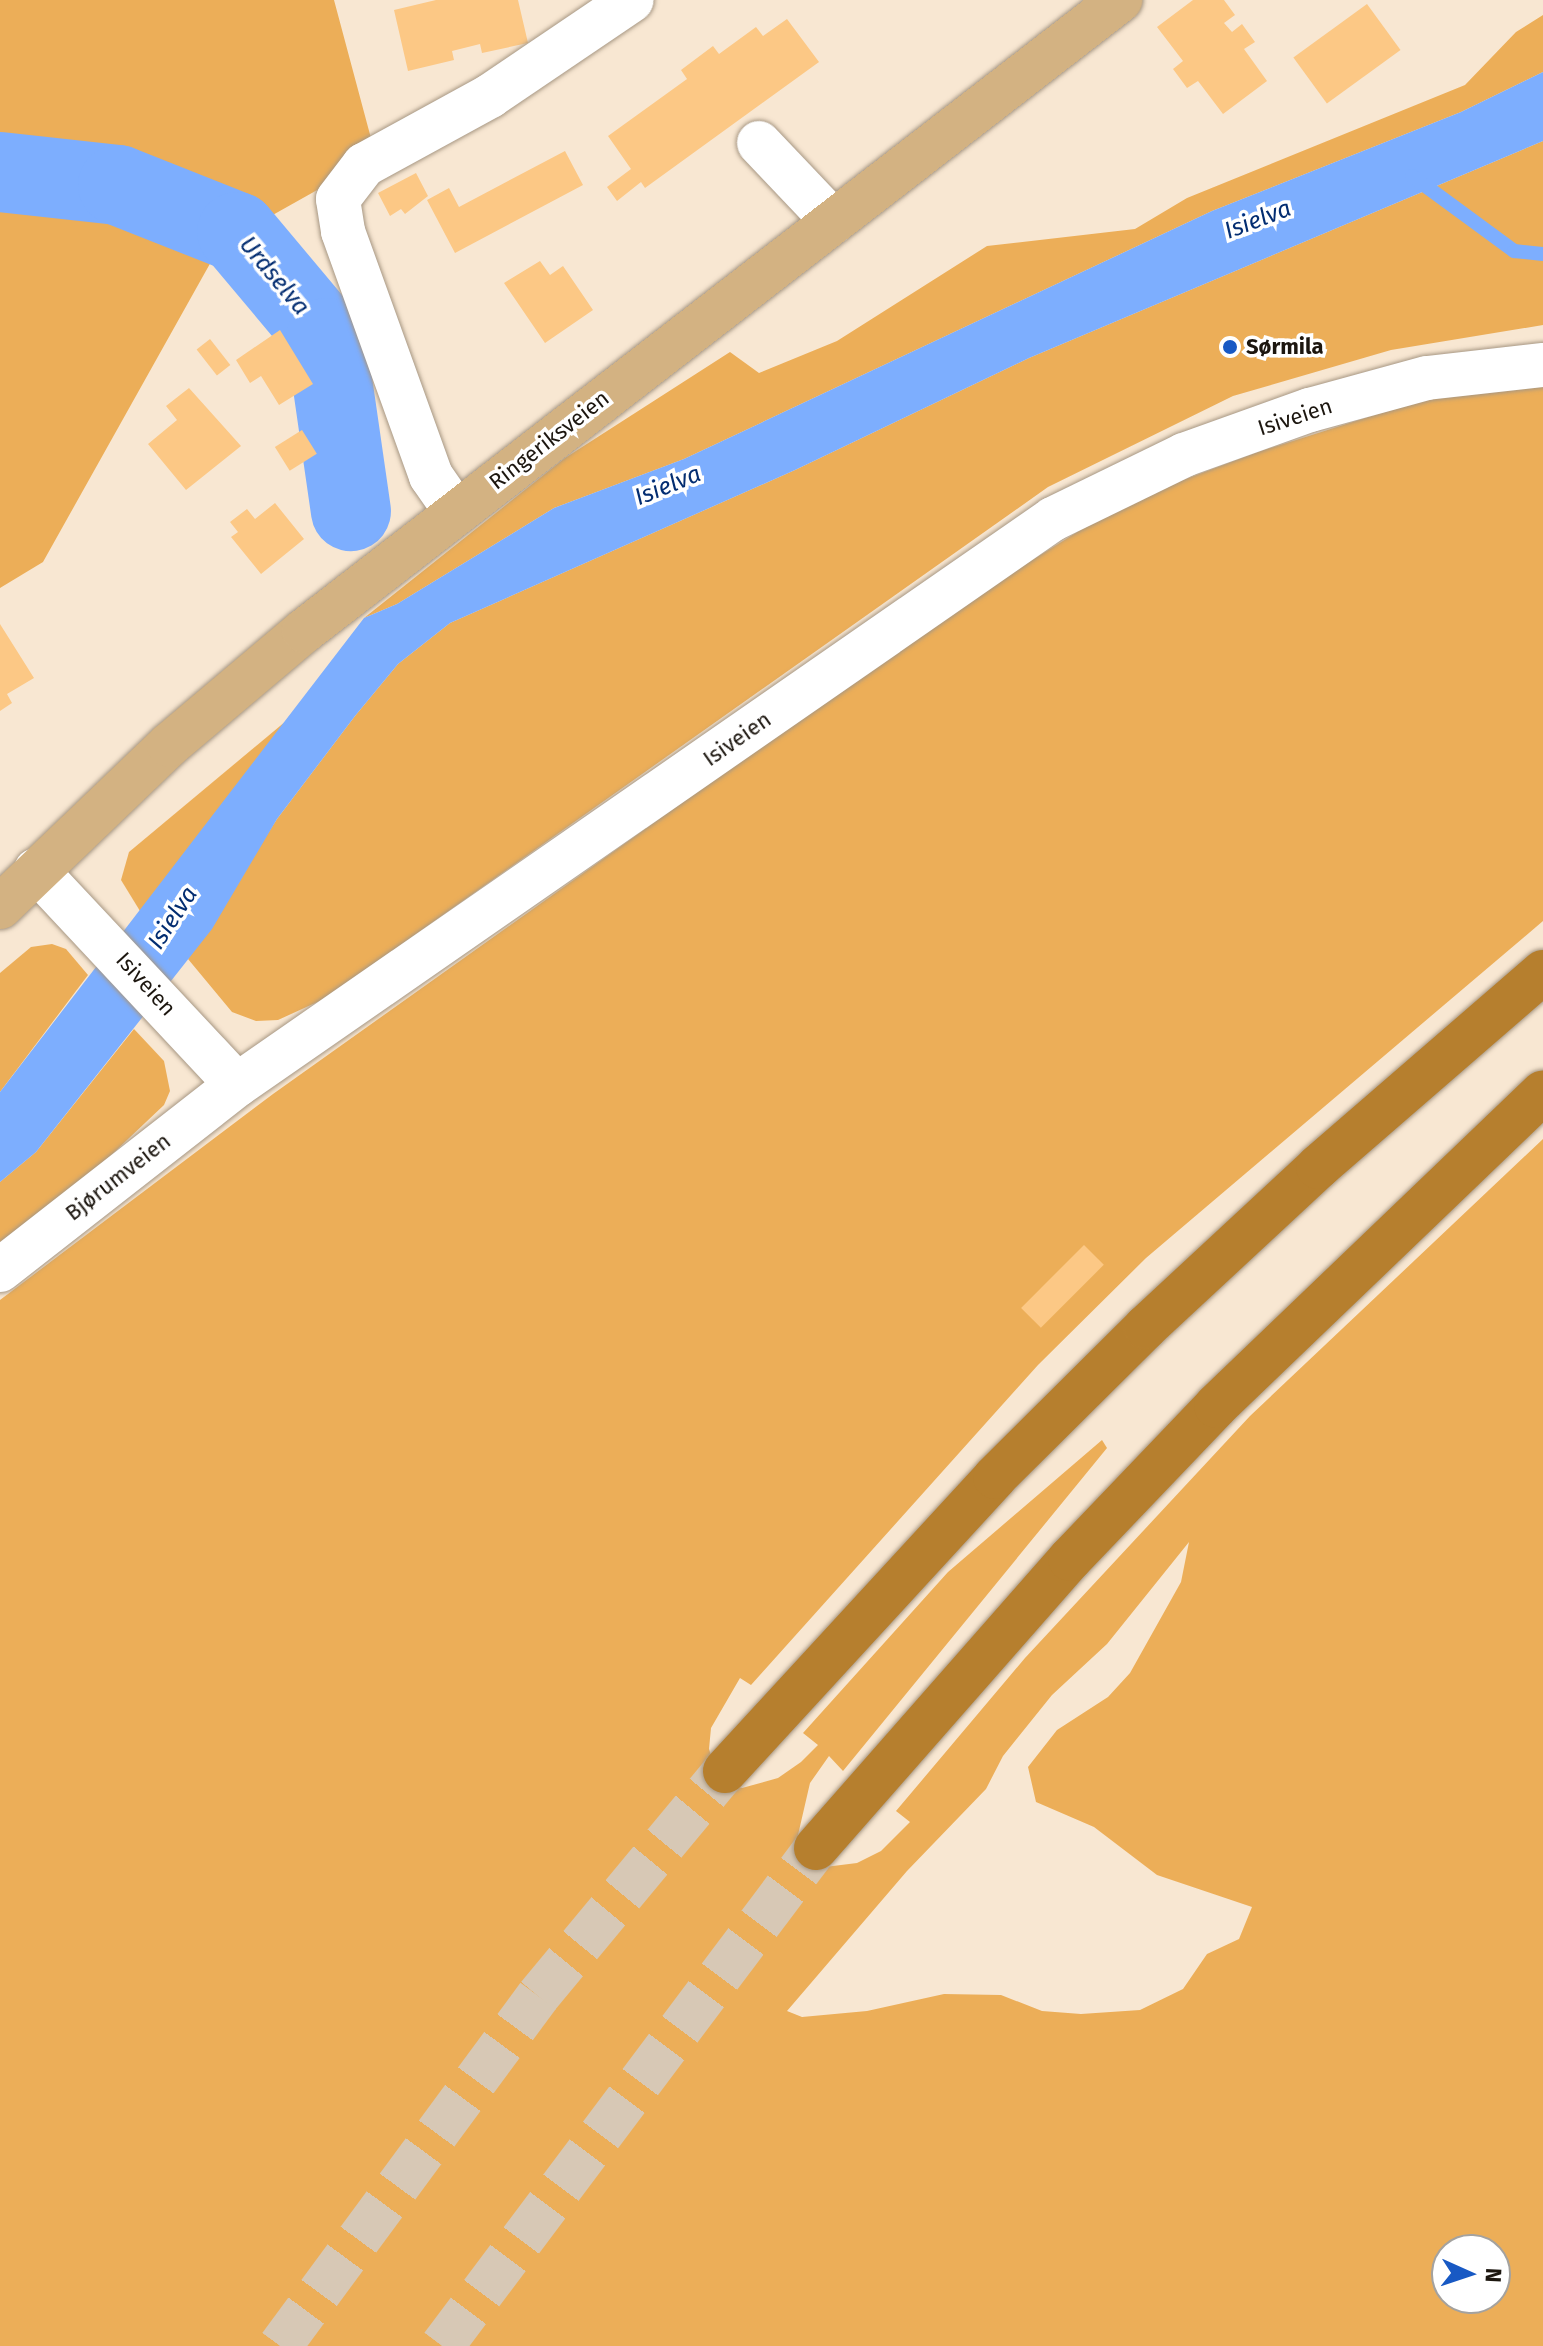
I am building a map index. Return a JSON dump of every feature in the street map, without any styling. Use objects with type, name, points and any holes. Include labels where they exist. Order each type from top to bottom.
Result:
[{"type":"highway","points":[[725,1771],[942,1533],[1146,1327],[1318,1167],[1543,972]]},
{"type":"highway","points":[[816,1848],[1070,1559],[1205,1417],[1543,1092]]},
{"type":"main road","name":"Ringeriksveien","points":[[0,907],[169,745],[456,512],[1120,0]]},
{"type":"street","points":[[456,512],[431,476],[343,231],[338,199],[364,165],[490,96],[632,0]]},
{"type":"street","points":[[759,143],[833,221]]},
{"type":"street","name":"Isiveien","points":[[36,870],[94,927],[237,1085],[1053,519],[1184,455],[1310,410],[1427,378],[1543,365]]},
{"type":"street","name":"Bjørumveien","points":[[0,1270],[237,1085]]},
{"type":"shaded area","points":[[0,0],[334,0],[376,157],[221,244],[43,562],[0,588]]},
{"type":"shaded area","points":[[1543,15],[1543,72],[1461,112],[1212,211],[684,459],[554,508],[397,604],[364,618],[565,458],[730,352],[759,373],[837,341],[987,246],[1135,229],[1187,198],[1465,85],[1516,32]]},
{"type":"shaded area","points":[[1543,141],[1543,325],[1391,350],[1233,396],[1048,487],[324,999],[278,1020],[256,1021],[232,1012],[188,959],[277,819],[355,716],[398,664],[450,623],[795,470],[1029,358]]},
{"type":"shaded area","points":[[1543,381],[1543,921],[1146,1258],[1038,1365],[751,1685],[740,1678],[711,1728],[709,1749],[719,1780],[742,1788],[778,1778],[801,1762],[818,1745],[803,1733],[948,1572],[1102,1440],[1107,1448],[843,1771],[829,1756],[810,1783],[798,1835],[804,1853],[825,1867],[857,1863],[881,1851],[910,1822],[896,1811],[1025,1658],[1250,1416],[1543,1139],[1543,2346],[0,2346],[0,1300],[273,1094],[957,607],[1127,501],[1258,452],[1444,393]],"holes":[[[1189,1542],[1181,1582],[1130,1673],[1108,1697],[1057,1730],[1028,1767],[1036,1802],[1094,1827],[1157,1875],[1252,1907],[1239,1939],[1207,1954],[1183,1989],[1140,2010],[1081,2014],[1042,2011],[1001,1995],[944,1994],[867,2011],[802,2017],[787,2011],[907,1871],[986,1789],[1003,1756],[1052,1695],[1107,1644]]]},
{"type":"shaded area","points":[[286,721],[140,911],[121,880],[129,852]]},
{"type":"shaded area","points":[[52,944],[66,949],[88,975],[0,1092],[0,973],[31,947]]},
{"type":"shaded area","points":[[134,1029],[164,1061],[170,1091],[164,1105],[89,1176],[0,1242],[0,1182],[36,1152]]},
{"type":"water","name":"Isielva","points":[[1543,72],[1543,141],[1029,358],[795,470],[450,623],[398,664],[355,716],[277,819],[212,929],[36,1152],[0,1182],[0,1092],[364,618],[397,604],[554,508],[684,459],[1212,211],[1461,112]]},
{"type":"building","points":[[436,0],[518,0],[528,43],[482,53],[480,44],[452,51],[454,60],[408,71],[394,10]]},
{"type":"building","points":[[1193,0],[1224,0],[1235,15],[1224,23],[1232,32],[1242,24],[1255,42],[1244,49],[1267,81],[1223,114],[1198,81],[1187,88],[1173,69],[1183,61],[1157,27]]},
{"type":"building","points":[[1367,4],[1401,50],[1327,104],[1293,57]]},
{"type":"building","points":[[787,19],[819,62],[645,188],[641,182],[617,201],[607,187],[631,169],[608,136],[687,79],[681,70],[713,46],[719,54],[756,27],[763,36]]},
{"type":"building","points":[[565,151],[583,185],[455,253],[427,200],[449,188],[459,207]]},
{"type":"building","points":[[416,173],[428,196],[405,214],[401,209],[390,216],[378,193]]},
{"type":"building","points":[[540,261],[550,275],[563,266],[593,310],[545,343],[504,283]]},
{"type":"building","points":[[280,330],[313,384],[279,405],[261,376],[250,383],[236,360]]},
{"type":"building","points":[[210,339],[230,365],[217,375],[197,349]]},
{"type":"building","points":[[189,388],[241,446],[186,490],[148,444],[177,420],[166,406]]},
{"type":"building","points":[[302,430],[317,454],[290,471],[275,447]]},
{"type":"building","points":[[275,503],[304,539],[261,574],[231,537],[238,532],[230,522],[247,509],[255,519]]},
{"type":"building","points":[[0,624],[34,678],[7,694],[12,703],[0,711]]},
{"type":"building","points":[[1084,1245],[1104,1265],[1041,1328],[1021,1308]]},
{"type":"waterway","name":"Urdselva","points":[[0,172],[118,185],[237,232],[326,338],[351,511]]},
{"type":"waterway","points":[[1412,176],[1514,251],[1543,254]]},
{"type":"tunnel","points":[[280,2346],[538,1996],[725,1771]]},
{"type":"tunnel","points":[[442,2346],[816,1848]]},
{"type":"place","name":"Sørmila","points":[[1230,347]]}]
